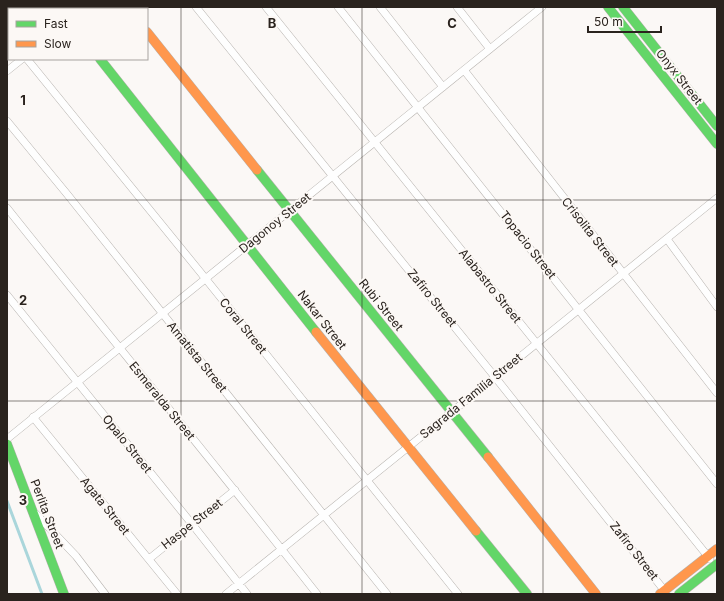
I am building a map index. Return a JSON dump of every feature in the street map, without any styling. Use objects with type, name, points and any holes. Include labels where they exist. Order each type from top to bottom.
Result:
[{"type":"street","name":"Zafiro Street","points":[[196,7],[496,377],[662,592]]},
{"type":"street","name":"Alabastro Street","points":[[266,7],[716,566]]},
{"type":"street","name":"Topacio Street","points":[[338,7],[717,484]]},
{"type":"street","points":[[380,7],[443,86]]},
{"type":"street","points":[[457,7],[490,49]]},
{"type":"street","points":[[528,7],[534,14]]},
{"type":"street","name":"Dagonoy Street","points":[[7,439],[542,7]]},
{"type":"street","name":"Onyx Street","points":[[608,7],[717,144]]},
{"type":"street","name":"Onyx Street","points":[[623,7],[717,126]]},
{"type":"street","name":"Rubi Street","points":[[148,33],[596,594]]},
{"type":"street","points":[[652,62],[661,55]]},
{"type":"street","points":[[7,71],[21,60]]},
{"type":"street","name":"Coral Street","points":[[28,60],[458,594]]},
{"type":"street","name":"Nakar Street","points":[[101,60],[408,447],[528,594]]},
{"type":"street","name":"Crisolita Street","points":[[464,70],[717,393]]},
{"type":"street","name":"Amatista Street","points":[[7,121],[387,594]]},
{"type":"street","name":"Sagrada Familia Street","points":[[226,594],[717,198]]},
{"type":"street","name":"Esmeralda Street","points":[[7,208],[317,594]]},
{"type":"street","points":[[666,239],[717,307]]},
{"type":"street","name":"Opalo Street","points":[[7,295],[247,594]]},
{"type":"street","name":"Agata Street","points":[[33,418],[177,594]]},
{"type":"street","name":"Perlita Street","points":[[7,444],[64,594]]},
{"type":"street","name":"Haspe Street","points":[[149,559],[235,490]]},
{"type":"street","points":[[33,511],[76,556],[105,594]]},
{"type":"street","points":[[662,592],[717,549]]},
{"type":"street","points":[[679,594],[716,566]]},
{"type":"waterway","points":[[7,501],[42,594]]},
{"type":"traffic: fast","points":[[608,7],[717,144]]},
{"type":"traffic: fast","points":[[623,7],[717,126]]},
{"type":"traffic: fast","points":[[101,60],[316,332]]},
{"type":"traffic: fast","points":[[257,170],[488,457]]},
{"type":"traffic: fast","points":[[7,444],[64,594]]},
{"type":"traffic: fast","points":[[476,531],[527,594]]},
{"type":"traffic: fast","points":[[679,594],[717,564]]},
{"type":"traffic: slow","points":[[148,33],[257,170]]},
{"type":"traffic: slow","points":[[316,332],[476,531]]},
{"type":"traffic: slow","points":[[488,457],[596,594]]},
{"type":"traffic: slow","points":[[660,594],[717,549]]}]
